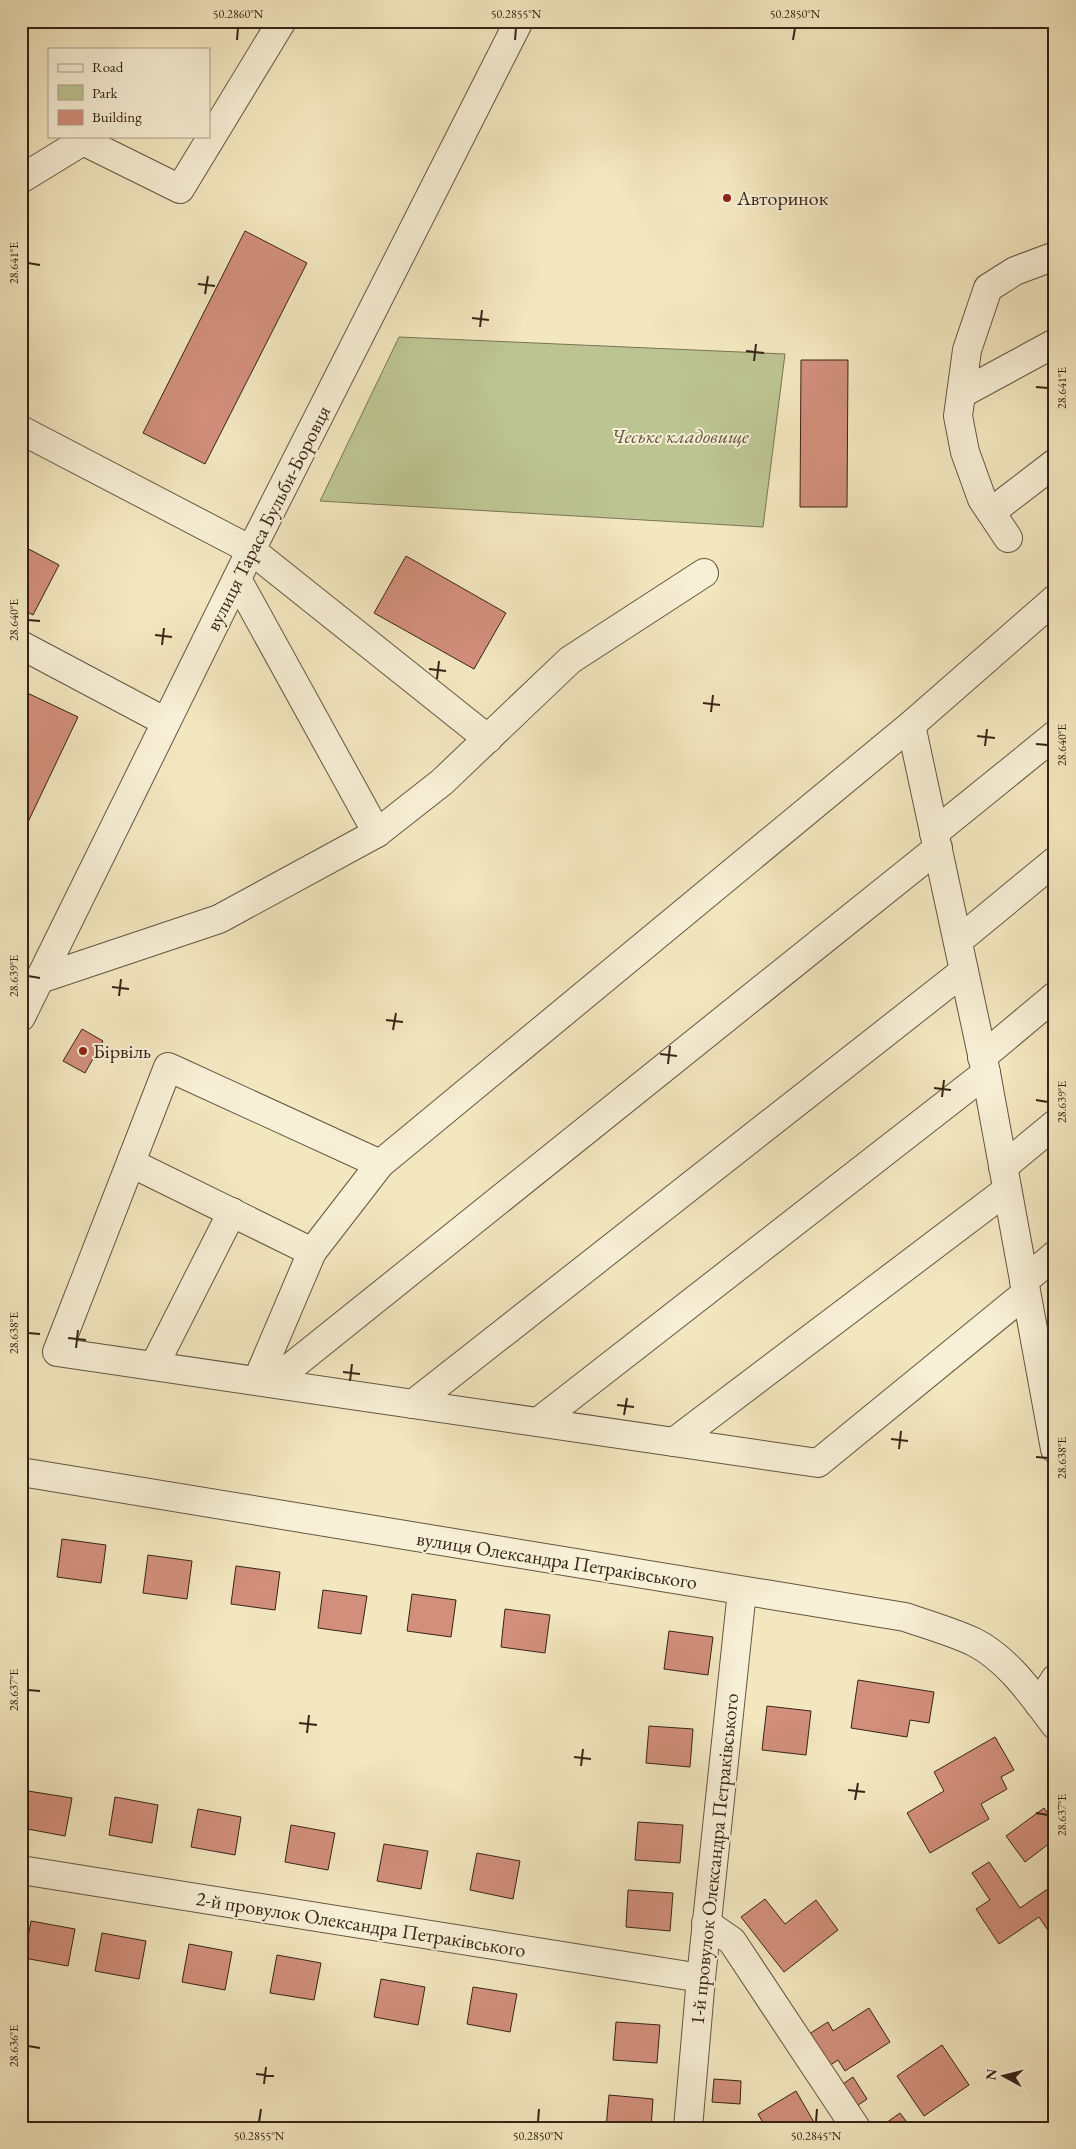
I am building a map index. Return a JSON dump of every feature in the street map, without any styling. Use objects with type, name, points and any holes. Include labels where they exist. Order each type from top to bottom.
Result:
[{"type":"street","points":[[21,179],[83,141],[180,189],[282,21]]},
{"type":"street","name":"вулиця Тараса Бульби-Боровця","points":[[21,1017],[251,550],[519,21]]},
{"type":"street","points":[[1008,538],[982,499],[965,452],[958,416],[967,350],[988,288],[1015,271],[1055,256]]},
{"type":"street","points":[[961,394],[1055,343]]},
{"type":"street","points":[[21,430],[251,550],[488,739]]},
{"type":"street","points":[[991,512],[1055,464]]},
{"type":"street","points":[[40,979],[219,919],[377,833],[442,782],[570,660],[704,573]]},
{"type":"street","points":[[237,579],[377,833]]},
{"type":"street","points":[[264,1382],[312,1252],[380,1164],[911,725],[1055,599]]},
{"type":"street","points":[[21,645],[166,722]]},
{"type":"street","points":[[911,725],[984,1065],[1025,1287],[1050,1397],[1055,1449]]},
{"type":"street","points":[[264,1382],[936,841],[1055,735]]},
{"type":"street","points":[[958,941],[1055,861]]},
{"type":"street","points":[[413,1404],[964,972]]},
{"type":"street","points":[[538,1422],[984,1065],[1055,996]]},
{"type":"street","points":[[380,1164],[168,1067],[57,1352],[818,1463],[1025,1287],[1055,1255]]},
{"type":"street","points":[[674,1442],[1005,1179],[1055,1124]]},
{"type":"street","points":[[130,1163],[312,1252]]},
{"type":"street","points":[[154,1366],[232,1212]]},
{"type":"street","name":"вулиця Олександра Петраківського","points":[[21,1472],[905,1617],[974,1642],[999,1659],[1047,1714]]},
{"type":"street","name":"1-й провулок Олександра Петраківського","points":[[688,2128],[700,1978],[742,1591]]},
{"type":"street","points":[[1047,1714],[1055,1679]]},
{"type":"street","name":"2-й провулок Олександра Петраківського","points":[[21,1870],[700,1978]]},
{"type":"street","points":[[706,1923],[732,1941],[856,2128]]},
{"type":"green space","name":"Чеське кладовище","points":[[399,337],[785,354],[763,527],[320,501]]},
{"type":"building","points":[[245,231],[307,263],[205,464],[143,433]]},
{"type":"building","points":[[801,360],[848,360],[847,507],[800,507]]},
{"type":"building","points":[[21,545],[59,565],[33,615],[21,609]]},
{"type":"building","points":[[406,556],[506,613],[474,669],[374,613]]},
{"type":"building","points":[[21,690],[78,717],[28,822],[21,818]]},
{"type":"building","name":"Бірвіль","points":[[82,1029],[103,1041],[85,1073],[63,1061]]},
{"type":"building","points":[[21,1536],[25,1537],[21,1564]]},
{"type":"building","points":[[62,1539],[106,1545],[101,1583],[57,1577]]},
{"type":"building","points":[[148,1555],[192,1561],[187,1599],[143,1593]]},
{"type":"building","points":[[236,1566],[280,1572],[275,1610],[231,1604]]},
{"type":"building","points":[[323,1590],[367,1596],[361,1634],[318,1628]]},
{"type":"building","points":[[412,1594],[456,1600],[451,1637],[407,1631]]},
{"type":"building","points":[[505,1609],[550,1615],[545,1653],[501,1647]]},
{"type":"building","points":[[669,1631],[713,1637],[708,1675],[664,1669]]},
{"type":"building","points":[[858,1680],[934,1692],[929,1723],[910,1720],[907,1737],[851,1728]]},
{"type":"building","points":[[767,1706],[811,1711],[806,1755],[762,1750]]},
{"type":"building","points":[[649,1726],[693,1729],[690,1767],[646,1763]]},
{"type":"building","points":[[995,1737],[1014,1770],[1001,1777],[1007,1789],[981,1804],[989,1819],[930,1853],[907,1813],[944,1791],[934,1772]]},
{"type":"building","points":[[28,1791],[72,1798],[65,1836],[22,1828]]},
{"type":"building","points":[[115,1797],[158,1805],[152,1843],[109,1835]]},
{"type":"building","points":[[1044,1808],[1055,1823],[1055,1839],[1025,1862],[1006,1836]]},
{"type":"building","points":[[198,1809],[241,1817],[235,1855],[191,1847]]},
{"type":"building","points":[[638,1822],[683,1825],[680,1863],[635,1860]]},
{"type":"building","points":[[291,1825],[335,1833],[328,1870],[285,1862]]},
{"type":"building","points":[[384,1844],[428,1851],[421,1889],[377,1881]]},
{"type":"building","points":[[477,1853],[520,1861],[513,1899],[470,1890]]},
{"type":"building","points":[[989,1862],[1020,1908],[1055,1884],[1055,1941],[1039,1917],[999,1944],[976,1909],[990,1900],[972,1873]]},
{"type":"building","points":[[628,1890],[673,1893],[670,1931],[626,1927]]},
{"type":"building","points":[[765,1899],[785,1924],[816,1900],[838,1930],[784,1972],[741,1917]]},
{"type":"building","points":[[31,1921],[75,1929],[68,1966],[24,1958]]},
{"type":"building","points":[[102,1933],[146,1941],[139,1979],[95,1971]]},
{"type":"building","points":[[189,1944],[232,1952],[225,1990],[182,1982]]},
{"type":"building","points":[[277,1955],[321,1963],[314,2000],[270,1993]]},
{"type":"building","points":[[381,1979],[425,1987],[418,2025],[374,2017]]},
{"type":"building","points":[[473,1987],[517,1994],[510,2032],[467,2024]]},
{"type":"building","points":[[869,2008],[890,2042],[845,2071],[838,2060],[829,2066],[809,2034],[828,2022],[833,2031]]},
{"type":"building","points":[[616,2022],[660,2025],[657,2063],[613,2060]]},
{"type":"building","points":[[942,2045],[969,2085],[924,2116],[897,2076]]},
{"type":"building","points":[[853,2077],[867,2099],[854,2108],[840,2086]]},
{"type":"building","points":[[714,2079],[741,2081],[740,2104],[712,2102]]},
{"type":"building","points":[[796,2091],[815,2124],[809,2128],[766,2128],[758,2114]]},
{"type":"building","points":[[609,2095],[653,2099],[651,2128],[606,2128]]},
{"type":"building","points":[[900,2113],[911,2128],[879,2128]]},
{"type":"place","name":"Авторинок","points":[[727,198]]},
{"type":"place","name":"Бірвіль","points":[[83,1051]]}]
